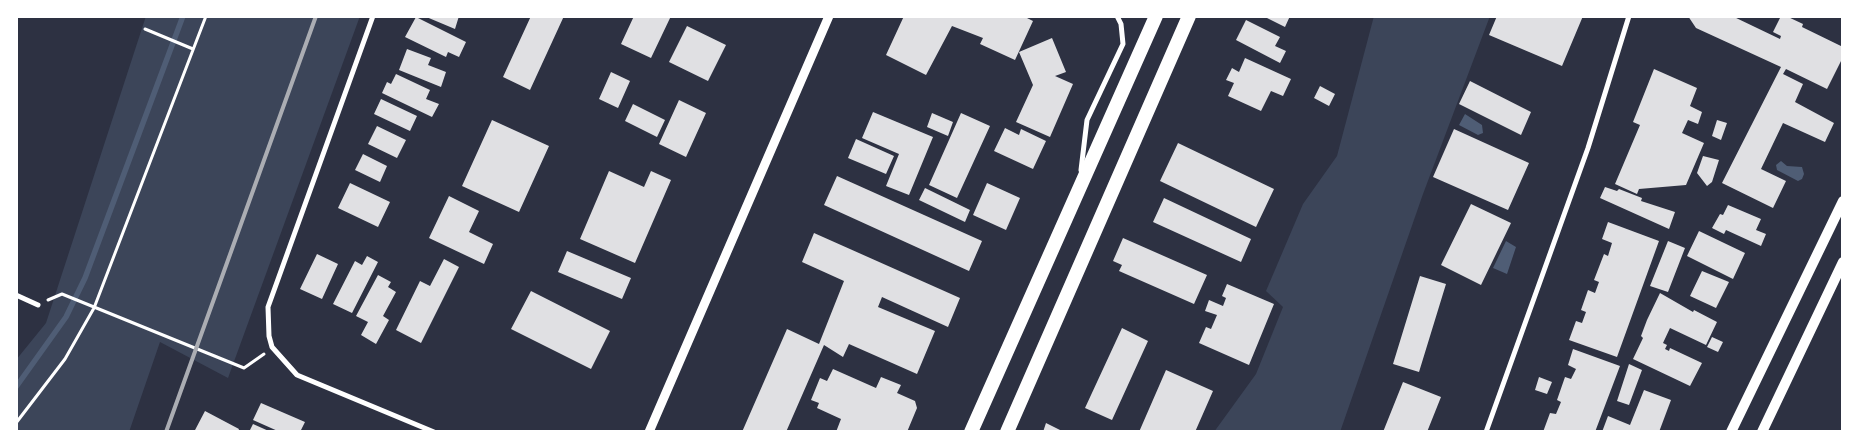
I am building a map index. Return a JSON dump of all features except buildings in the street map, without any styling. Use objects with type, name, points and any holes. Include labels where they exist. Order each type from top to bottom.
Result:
[{"type":"highway","points":[[971,432],[1156,16]]},
{"type":"highway","points":[[1007,432],[1189,16]]},
{"type":"main road","points":[[1731,432],[1843,201]]},
{"type":"main road","points":[[1762,432],[1843,262]]},
{"type":"street","points":[[373,16],[268,307],[268,323],[272,347],[297,374],[434,432]]},
{"type":"street","points":[[649,432],[828,16]]},
{"type":"street","points":[[1080,186],[1087,120],[1124,44],[1121,24],[1117,16]]},
{"type":"street","points":[[1486,432],[1588,148],[1629,16]]},
{"type":"street","points":[[16,295],[38,305]]},
{"type":"path","points":[[16,423],[65,359],[92,307],[206,16]]},
{"type":"path","points":[[145,29],[193,49]]},
{"type":"path","points":[[62,294],[244,368],[272,347]]},
{"type":"shaded area","points":[[146,16],[360,16],[228,378],[160,342],[129,432],[16,432],[16,360],[46,323]]},
{"type":"shaded area","points":[[1374,16],[1490,16],[1423,194],[1340,432],[1214,432],[1256,374],[1283,307],[1266,291],[1303,204],[1337,156]]},
{"type":"shaded area","points":[[1465,114],[1482,125],[1483,133],[1478,135],[1459,125]]},
{"type":"shaded area","points":[[1781,161],[1787,166],[1802,167],[1804,174],[1802,179],[1798,181],[1777,170],[1776,165]]},
{"type":"shaded area","points":[[1506,241],[1516,247],[1507,274],[1493,268]]},
{"type":"waterway","points":[[16,387],[66,317],[85,278],[183,16]]},
{"type":"railway","points":[[166,432],[316,16]]}]
